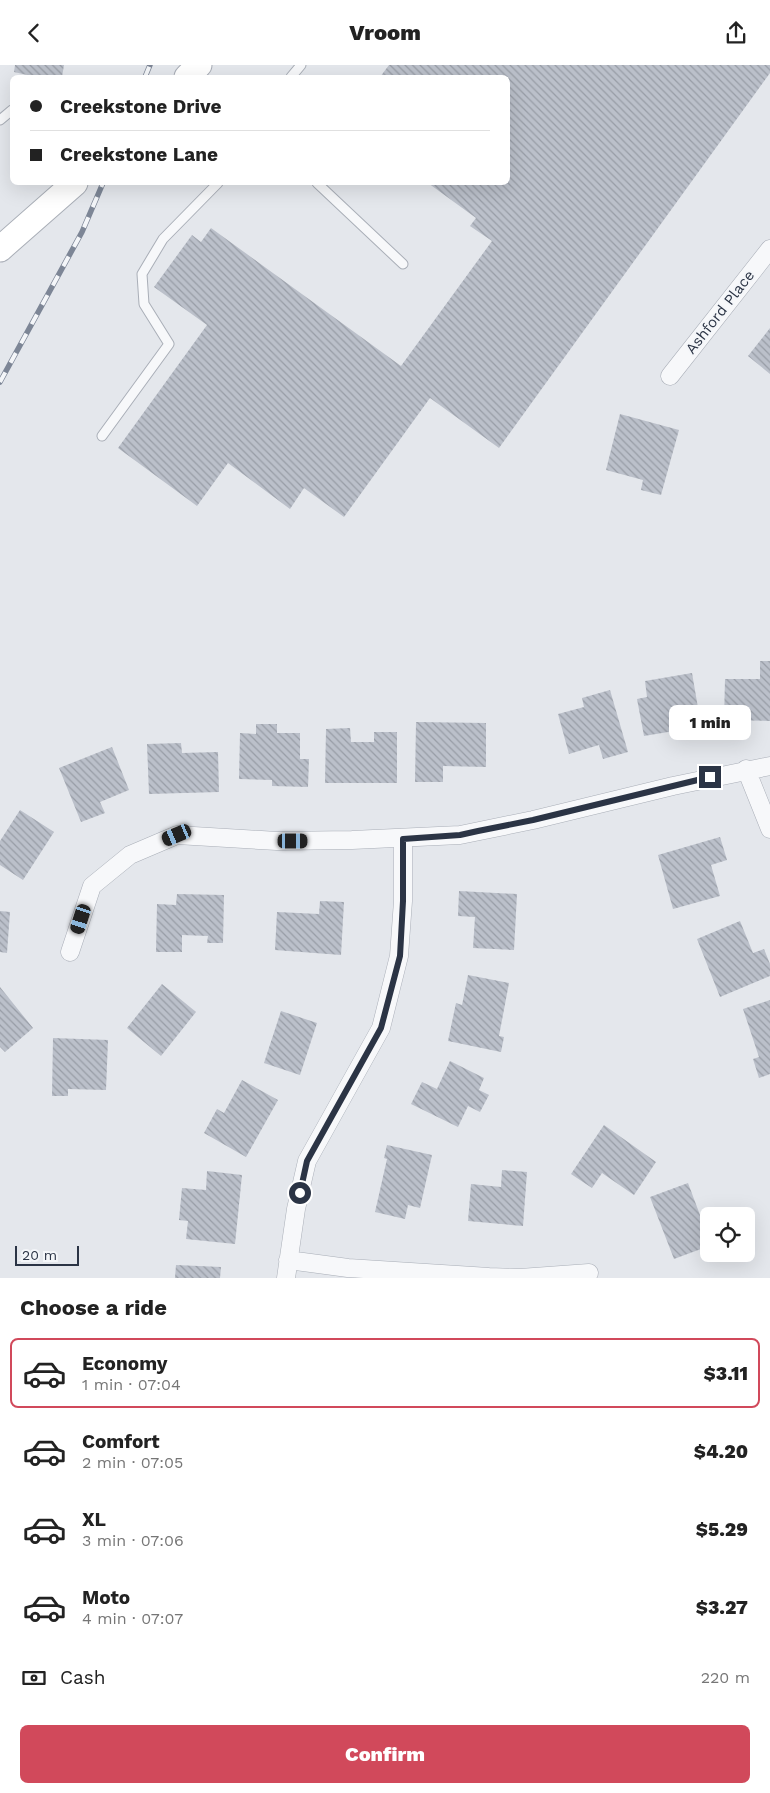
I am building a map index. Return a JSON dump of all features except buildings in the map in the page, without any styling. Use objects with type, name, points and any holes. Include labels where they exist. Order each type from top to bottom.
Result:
[{"type":"street","points":[[0,249],[73,185]]},
{"type":"street","name":"Ashford Place","points":[[670,376],[770,249]]},
{"type":"street","points":[[70,952],[92,886],[130,855],[177,835],[277,841],[343,841],[460,835],[746,769],[770,766]]},
{"type":"street","points":[[746,769],[770,829]]},
{"type":"street","points":[[286,1278],[296,1209],[307,1161],[381,1028],[400,956],[403,901],[403,839]]},
{"type":"street","points":[[288,1260],[348,1268],[489,1277],[520,1278],[590,1273]]},
{"type":"lane","points":[[292,75],[301,65]]},
{"type":"lane","points":[[0,120],[10,112]]},
{"type":"lane","points":[[102,436],[169,343],[144,305],[142,274],[162,239],[216,185]]},
{"type":"lane","points":[[319,185],[404,264]]},
{"type":"railway","points":[[146,75],[150,65]]},
{"type":"railway","points":[[0,382],[82,232],[102,185]]},
{"type":"route","points":[[300,1193],[307,1161],[381,1028],[400,956],[403,901],[403,839],[460,835],[533,820],[710,777]]}]
